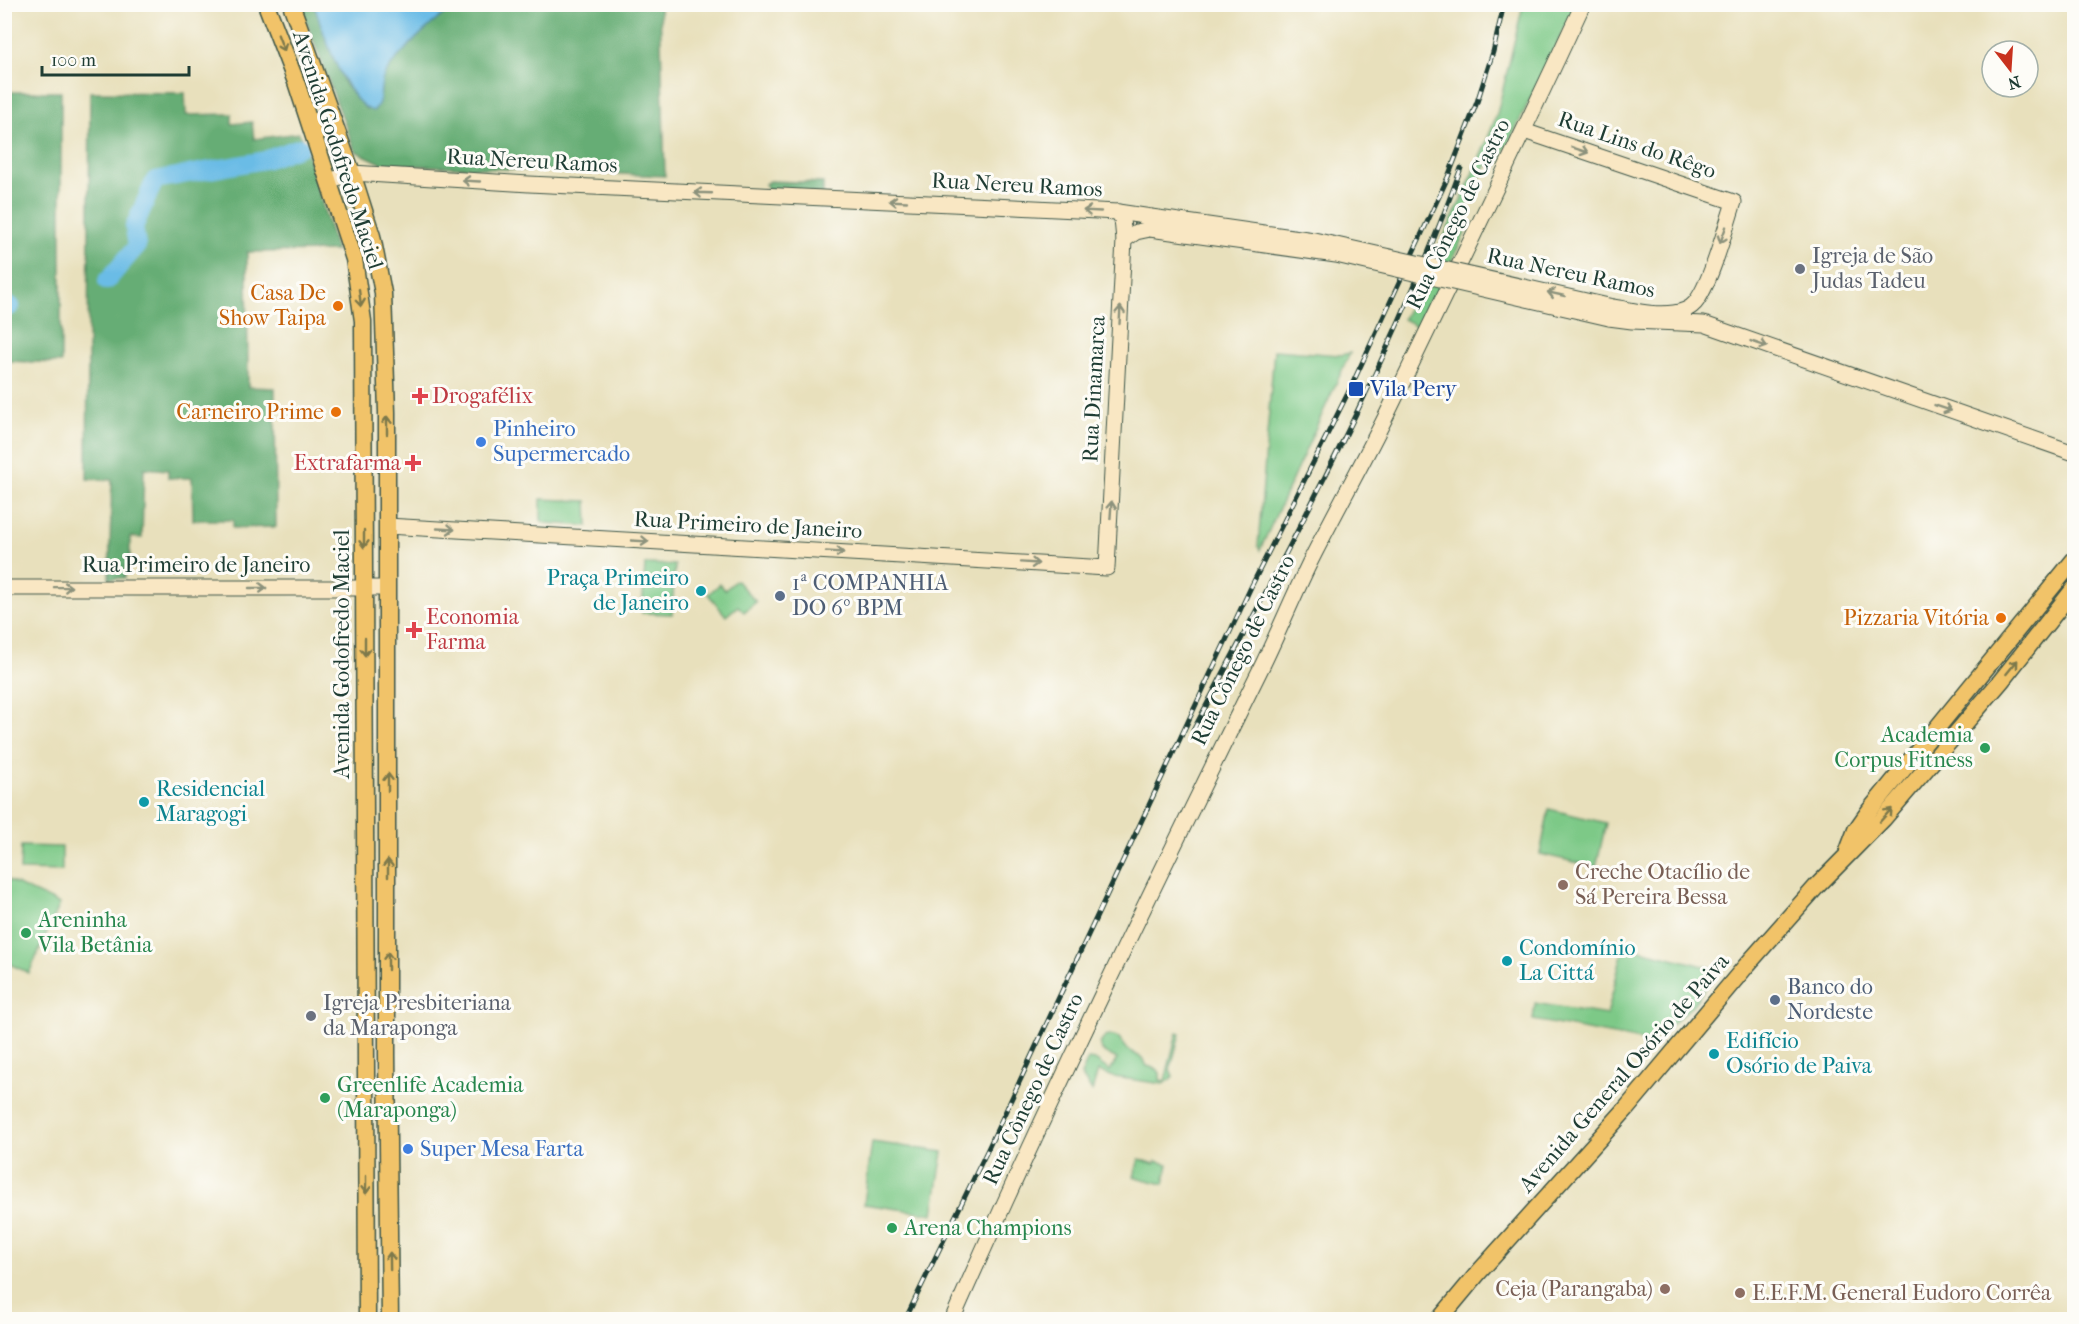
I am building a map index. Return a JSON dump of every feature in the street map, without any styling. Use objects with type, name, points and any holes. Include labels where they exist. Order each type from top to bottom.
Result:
[{"type":"main road","name":"Avenida Godofredo Maciel","points":[[267,4],[296,82],[354,259],[362,315],[367,1320]]},
{"type":"main road","name":"Avenida Godofredo Maciel","points":[[291,4],[352,173],[372,236],[383,293],[387,412],[387,1054],[390,1320]]},
{"type":"main road","name":"Avenida General Osório de Paiva","points":[[1846,858],[1856,830],[1870,810],[2074,560]]},
{"type":"main road","name":"Avenida General Osório de Paiva","points":[[1439,1320],[1479,1272],[1626,1109],[1746,966],[1816,887],[1911,787],[2074,589]]},
{"type":"main road","points":[[366,1228],[389,1228]]},
{"type":"street","name":"Rua Cônego de Castro","points":[[952,1320],[1018,1172],[1185,820],[1310,562],[1389,410],[1583,4]]},
{"type":"street","name":"Rua Lins do Rêgo","points":[[1524,131],[1734,202],[1711,268]]},
{"type":"street","name":"Rua Nereu Ramos","points":[[329,181],[352,173],[529,184],[1118,212],[1150,223],[1334,244],[1611,313],[1632,321],[1704,324],[2074,453]]},
{"type":"street","name":"Rua Dinamarca","points":[[1107,568],[1124,240],[1122,219],[1118,212]]},
{"type":"street","points":[[1124,240],[1150,223]]},
{"type":"street","name":"Rua Nereu Ramos","points":[[1611,313],[1661,314],[1678,312],[1694,305],[1711,268]]},
{"type":"street","points":[[1704,324],[1699,313],[1708,289],[1711,268]]},
{"type":"street","name":"Rua Primeiro de Janeiro","points":[[387,526],[1107,568]]},
{"type":"street","name":"Rua Primeiro de Janeiro","points":[[4,588],[387,588]]},
{"type":"green space","points":[[461,4],[660,5],[665,176],[383,164],[355,151],[300,5],[314,5],[345,85],[366,109],[380,100],[383,77],[407,47],[442,15]]},
{"type":"green space","points":[[1523,5],[1576,5],[1498,165],[1494,167],[1487,164],[1458,222],[1468,227],[1420,328],[1403,319],[1453,217],[1497,114]]},
{"type":"green space","points":[[5,92],[61,92],[61,363],[5,361]]},
{"type":"green space","points":[[90,92],[185,93],[186,115],[232,114],[232,124],[252,122],[254,139],[299,133],[308,155],[336,251],[247,252],[248,387],[275,388],[276,527],[233,528],[233,520],[193,520],[192,478],[168,478],[168,470],[144,468],[142,538],[130,537],[130,566],[125,566],[125,578],[109,579],[112,480],[87,479]]},
{"type":"green space","points":[[769,181],[823,183],[823,194],[768,190],[765,184]]},
{"type":"green space","points":[[1274,350],[1340,355],[1350,353],[1260,550],[1258,546]]},
{"type":"green space","points":[[541,499],[587,501],[588,526],[545,523],[541,520]]},
{"type":"green space","points":[[645,564],[675,565],[672,614],[642,613]]},
{"type":"green space","points":[[736,580],[756,602],[744,612],[738,606],[726,616],[708,594],[720,584],[725,590]]},
{"type":"green space","points":[[1549,809],[1606,823],[1596,867],[1540,854]]},
{"type":"green space","points":[[21,846],[62,847],[62,871],[20,870]]},
{"type":"green space","name":"Areninha Vila Betânia","points":[[5,879],[60,904],[29,973],[5,962]]},
{"type":"green space","points":[[1624,946],[1720,970],[1690,1008],[1651,1042],[1533,1020],[1535,1003],[1607,1015]]},
{"type":"green space","points":[[1177,1033],[1180,1034],[1170,1070],[1173,1077],[1163,1084],[1114,1077],[1098,1071],[1092,1091],[1081,1075],[1088,1059],[1095,1060],[1110,1071],[1117,1059],[1102,1051],[1100,1044],[1105,1036],[1110,1035],[1119,1038],[1128,1050],[1142,1058],[1147,1066],[1157,1069],[1160,1073],[1160,1080],[1165,1081]]},
{"type":"green space","points":[[872,1142],[943,1152],[933,1214],[864,1204]]},
{"type":"green space","points":[[1139,1159],[1155,1164],[1156,1161],[1168,1164],[1164,1184],[1134,1177]]},
{"type":"water","points":[[314,4],[461,5],[431,25],[389,68],[381,85],[379,103],[373,111],[353,95],[344,81],[329,48]]},
{"type":"waterway","points":[[107,281],[137,246],[134,227],[155,180],[265,160],[300,147]]},
{"type":"waterway","points":[[4,309],[11,306]]},
{"type":"railway","points":[[905,1320],[987,1151],[1251,587],[1350,389],[1448,177],[1477,102],[1493,52],[1504,4]]},
{"type":"railway","points":[[1193,731],[1301,524],[1370,384],[1403,313],[1461,168]]},
{"type":"place","name":"Igreja de São Judas Tadeu","points":[[1800,269]]},
{"type":"place","name":"Casa De Show Taipa","points":[[338,306]]},
{"type":"place","name":"Vila Pery","points":[[1356,389]]},
{"type":"place","name":"Drogafélix","points":[[420,396]]},
{"type":"place","name":"Carneiro Prime","points":[[336,412]]},
{"type":"place","name":"Pinheiro Supermercado","points":[[481,442]]},
{"type":"place","name":"Extrafarma","points":[[413,463]]},
{"type":"place","name":"Praça Primeiro de Janeiro","points":[[701,591]]},
{"type":"place","name":"1ª COMPANHIA DO 6º BPM","points":[[780,596]]},
{"type":"place","name":"Pizzaria Vitória","points":[[2001,618]]},
{"type":"place","name":"Economia Farma","points":[[414,630]]},
{"type":"place","name":"Academia Corpus Fitness","points":[[1985,748]]},
{"type":"place","name":"Residencial Maragogi","points":[[144,802]]},
{"type":"place","name":"Creche Otacílio de Sá Pereira Bessa","points":[[1563,885]]},
{"type":"place","name":"Areninha Vila Betânia","points":[[26,933]]},
{"type":"place","name":"Condomínio La Cittá","points":[[1507,961]]},
{"type":"place","name":"Banco do Nordeste","points":[[1775,1000]]},
{"type":"place","name":"Igreja Presbiteriana da Maraponga","points":[[311,1016]]},
{"type":"place","name":"Edifício Osório de Paiva","points":[[1714,1054]]},
{"type":"place","name":"Greenlife Academia (Maraponga)","points":[[325,1098]]},
{"type":"place","name":"Super Mesa Farta","points":[[408,1149]]},
{"type":"place","name":"Arena Champions","points":[[892,1228]]},
{"type":"place","name":"Ceja (Parangaba)","points":[[1665,1289]]},
{"type":"place","name":"E.E.F.M. General Eudoro Corrêa","points":[[1740,1293]]}]
